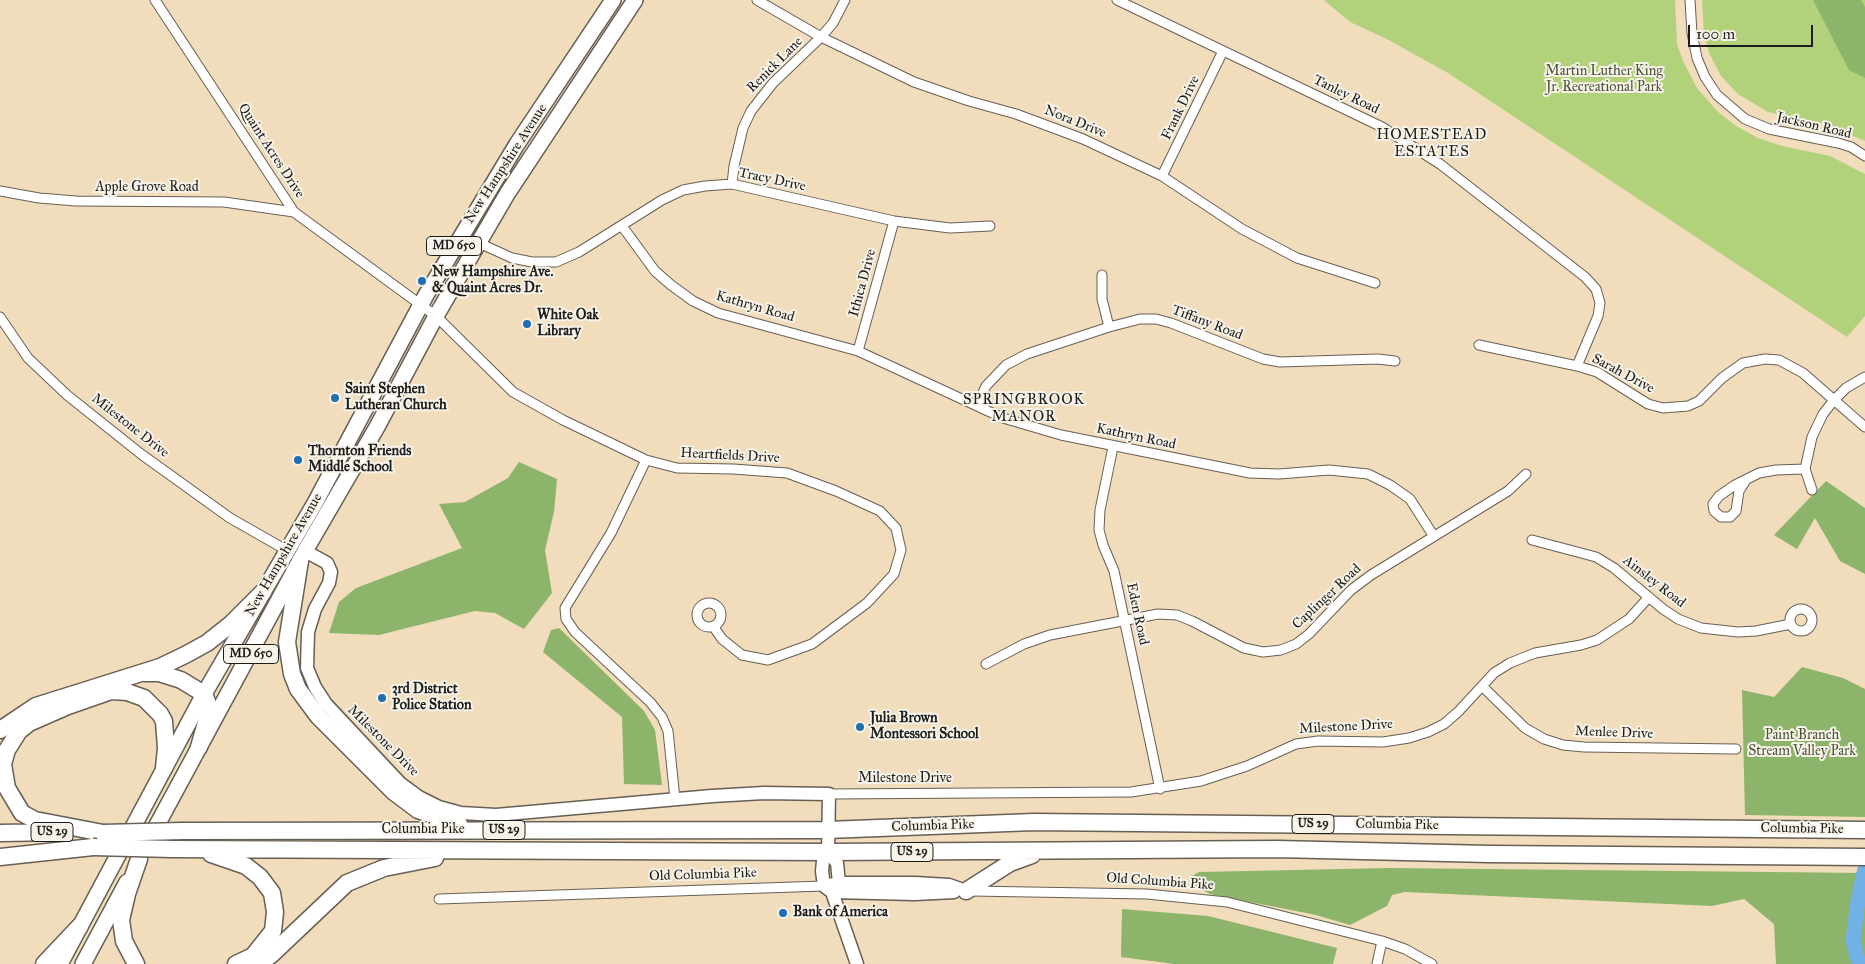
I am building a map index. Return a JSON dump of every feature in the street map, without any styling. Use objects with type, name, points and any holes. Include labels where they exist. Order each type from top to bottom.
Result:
[{"type":"highway","points":[[298,554],[287,642],[292,674],[298,689],[318,716],[394,792],[418,810],[481,830]]},
{"type":"highway","points":[[0,730],[36,706],[160,666],[207,643],[231,624],[263,592]]},
{"type":"highway","points":[[136,674],[159,673],[181,680],[204,694],[210,710],[199,747]]},
{"type":"highway","points":[[103,833],[35,820],[22,813],[7,788],[3,764],[7,750],[19,731],[29,723],[68,706],[111,691],[127,692],[144,698],[160,714],[164,721],[166,748],[164,768]]},
{"type":"highway","points":[[972,887],[993,863],[997,852],[999,823]]},
{"type":"highway","name":"Columbia Pike","points":[[0,833],[827,830],[999,823],[1865,830]]},
{"type":"highway","points":[[0,857],[93,847]]},
{"type":"highway","name":"Columbia Pike","points":[[0,848],[828,852],[1277,849],[1479,854],[1865,858]]},
{"type":"highway","points":[[179,849],[226,858],[246,866],[260,877],[272,893],[275,912],[273,931],[253,956],[236,964]]},
{"type":"highway","points":[[258,964],[271,955],[347,883],[384,868],[414,860],[495,850]]},
{"type":"highway","points":[[972,887],[1010,864],[1044,850]]},
{"type":"highway","points":[[136,964],[124,941],[121,920],[127,894],[139,859]]},
{"type":"highway","points":[[44,964],[57,953],[80,926]]},
{"type":"main road","name":"New Hampshire Avenue","points":[[83,964],[260,637],[317,511],[314,503],[420,304],[524,134],[614,0]]},
{"type":"main road","name":"New Hampshire Avenue","points":[[60,964],[204,694],[263,592],[298,554],[377,427],[436,316],[539,144],[635,0]]},
{"type":"main road","points":[[524,134],[539,144]]},
{"type":"street","name":"Quaint Acres Drive","points":[[154,0],[294,212],[420,304]]},
{"type":"street","name":"Nora Drive","points":[[757,0],[821,37],[914,82],[969,101],[1016,114],[1083,139],[1162,176],[1242,229],[1297,258],[1375,283]]},
{"type":"street","name":"Renick Lane","points":[[732,184],[741,138],[751,111],[762,95],[833,23],[845,0]]},
{"type":"street","name":"Tanley Road","points":[[1117,0],[1382,127],[1440,164],[1585,277],[1596,289],[1600,303],[1598,316],[1577,366]]},
{"type":"street","name":"Jackson Road","points":[[1690,0],[1692,33],[1697,58],[1705,78],[1717,96],[1745,119],[1769,130],[1838,143],[1851,147],[1865,156]]},
{"type":"street","name":"Frank Drive","points":[[1162,176],[1223,51]]},
{"type":"street","name":"Tracy Drive","points":[[479,243],[512,258],[532,262],[556,262],[580,252],[662,200],[683,190],[732,184],[894,221],[950,228],[990,226]]},
{"type":"street","name":"Apple Grove Road","points":[[0,191],[39,198],[76,201],[224,202],[294,212]]},
{"type":"street","name":"Ithica Drive","points":[[858,351],[894,221]]},
{"type":"street","name":"Kathryn Road","points":[[622,226],[655,271],[693,301],[718,312],[858,351],[978,404],[1003,418],[1028,426],[1113,447],[1250,473],[1329,470],[1368,474],[1390,485],[1410,499],[1433,535]]},
{"type":"street","points":[[1102,275],[1102,299],[1110,327]]},
{"type":"street","name":"Heartfields Drive","points":[[420,304],[436,316],[513,392],[563,420],[646,460],[677,468],[733,469],[787,473],[836,491],[880,511],[896,528],[902,550],[894,574],[867,603],[812,644],[768,660],[760,659],[742,655],[722,639],[714,626]]},
{"type":"street","name":"Milestone Drive","points":[[0,317],[28,358],[67,396],[141,454],[230,518],[298,554],[327,563],[331,572],[329,583],[315,609],[308,632],[308,668],[315,687],[326,704],[400,783],[419,797],[439,807],[461,813],[496,815],[764,793],[1086,793],[1160,788],[1201,781],[1247,766],[1296,744],[1318,741],[1384,742],[1409,738],[1428,732],[1444,724],[1494,673],[1526,657],[1598,640],[1629,619],[1648,598]]},
{"type":"street","name":"Tiffany Road","points":[[978,404],[986,386],[1006,365],[1027,354],[1140,319],[1156,319],[1263,359],[1280,362],[1378,358],[1394,361]]},
{"type":"street","name":"Sarah Drive","points":[[1479,346],[1577,366],[1597,372],[1616,382],[1648,404],[1675,408],[1688,406],[1699,401],[1722,378],[1743,363],[1765,359],[1779,360],[1803,373],[1865,427]]},
{"type":"street","points":[[1812,490],[1805,468],[1812,437],[1823,414],[1834,400],[1846,388],[1865,377]]},
{"type":"street","name":"Eden Road","points":[[1113,447],[1100,510],[1099,530],[1103,546],[1114,571],[1160,788]]},
{"type":"street","points":[[646,460],[611,533],[565,608],[566,619],[575,632],[650,702],[662,716],[668,731],[675,800]]},
{"type":"street","points":[[1746,480],[1759,473],[1805,468]]},
{"type":"street","name":"Caplinger Road","points":[[986,664],[1024,644],[1042,638],[1125,619],[1158,614],[1177,615],[1244,648],[1263,652],[1281,650],[1296,644],[1309,634],[1351,590],[1371,575],[1433,535],[1508,491],[1526,474]]},
{"type":"street","name":"Ainsley Road","points":[[1532,540],[1596,557],[1614,568],[1648,598],[1678,619],[1701,628],[1738,632],[1791,624]]},
{"type":"street","name":"Menlee Drive","points":[[1482,686],[1525,728],[1544,739],[1563,745],[1584,747],[1736,749]]},
{"type":"street","points":[[829,794],[828,852],[823,861],[857,964]]},
{"type":"street","name":"Old Columbia Pike","points":[[439,899],[949,885],[989,890],[1192,897],[1227,902],[1382,941],[1405,949],[1432,964]]},
{"type":"street","points":[[1377,964],[1382,941]]},
{"type":"green space","name":"Martin Luther King Jr. Recreational Park","points":[[1324,0],[1675,0],[1677,44],[1683,61],[1697,88],[1718,112],[1736,126],[1758,138],[1782,146],[1830,156],[1865,174],[1865,316],[1847,337],[1448,73],[1385,38],[1350,22]]},
{"type":"green space","points":[[1702,0],[1865,0],[1865,141],[1825,124],[1768,112],[1738,94],[1721,76],[1709,53],[1704,33]]},
{"type":"green space","points":[[1813,0],[1861,0],[1865,7],[1865,78],[1849,70]]},
{"type":"green space","points":[[519,462],[557,479],[554,512],[545,550],[552,593],[524,629],[495,613],[475,611],[379,635],[329,633],[339,602],[356,588],[462,548],[439,504],[465,502],[508,478]]},
{"type":"green space","points":[[1826,481],[1865,508],[1865,574],[1840,561],[1815,518],[1797,549],[1774,535]]},
{"type":"green space","points":[[559,628],[644,711],[655,730],[662,785],[624,784],[622,717],[543,652],[551,630]]},
{"type":"green space","name":"Paint Branch Stream Valley Park","points":[[1802,667],[1843,678],[1865,689],[1865,817],[1745,815],[1742,690],[1774,697]]},
{"type":"green space","points":[[1389,868],[1865,873],[1865,964],[1776,964],[1774,924],[1744,899],[1712,906],[1405,892],[1392,895],[1387,906],[1350,925],[1316,915],[1210,894],[1192,884],[1190,877],[1199,872]]},
{"type":"green space","points":[[1122,909],[1208,916],[1337,948],[1333,964],[1174,964],[1121,957]]},
{"type":"waterway","points":[[1859,964],[1853,941],[1858,900],[1865,869]]},
{"type":"place","name":"New Hampshire Ave. & Quaint Acres Dr.","points":[[422,281]]},
{"type":"place","name":"White Oak Library","points":[[527,324]]},
{"type":"place","name":"Saint Stephen Lutheran Church","points":[[335,398]]},
{"type":"place","name":"Thornton Friends Middle School","points":[[298,460]]},
{"type":"place","name":"3rd District Police Station","points":[[382,698]]},
{"type":"place","name":"Julia Brown Montessori School","points":[[860,727]]},
{"type":"place","name":"Bank of America","points":[[783,913]]},
{"type":"district","name":"HOMESTEAD ESTATES","points":[[1432,144]]},
{"type":"district","name":"SPRINGBROOK MANOR","points":[[1024,408]]}]
